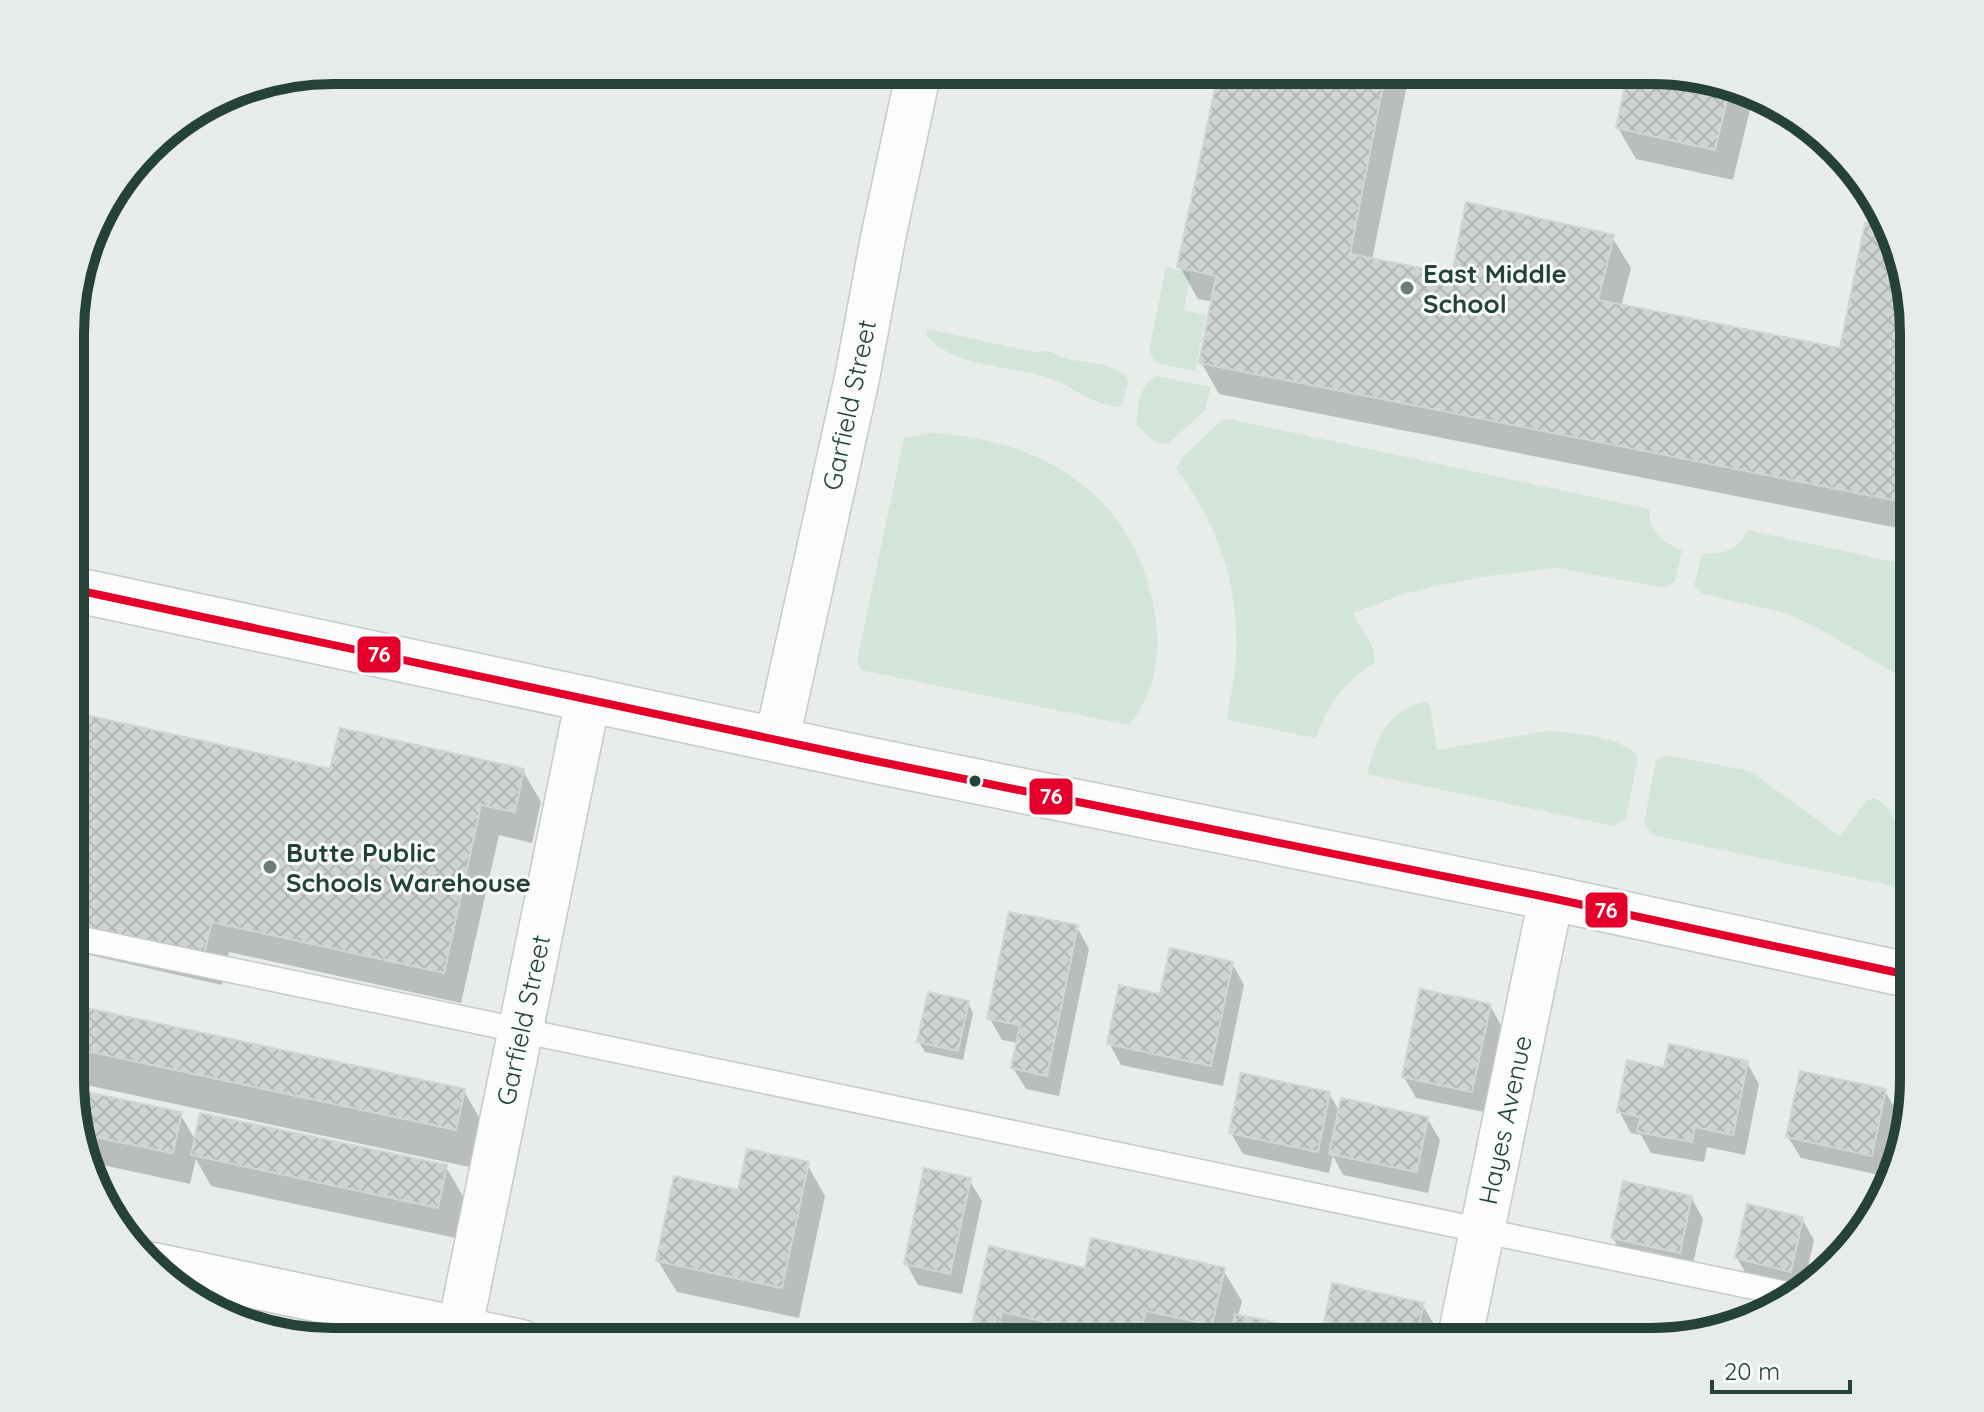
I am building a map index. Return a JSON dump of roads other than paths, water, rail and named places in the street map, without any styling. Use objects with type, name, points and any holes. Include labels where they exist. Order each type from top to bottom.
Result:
[{"type":"street","name":"Garfield Street","points":[[777,739],[857,378],[916,85]]},
{"type":"street","points":[[84,592],[1899,973]]},
{"type":"street","name":"Garfield Street","points":[[460,1327],[588,699]]},
{"type":"street","name":"Hayes Avenue","points":[[1462,1328],[1551,898]]},
{"type":"street","points":[[173,1270],[423,1327]]},
{"type":"lane","points":[[85,940],[1778,1292]]},
{"type":"place","name":"East Middle School","points":[[1407,288]]},
{"type":"place","name":"Butte Public Schools Warehouse","points":[[270,867]]}]
